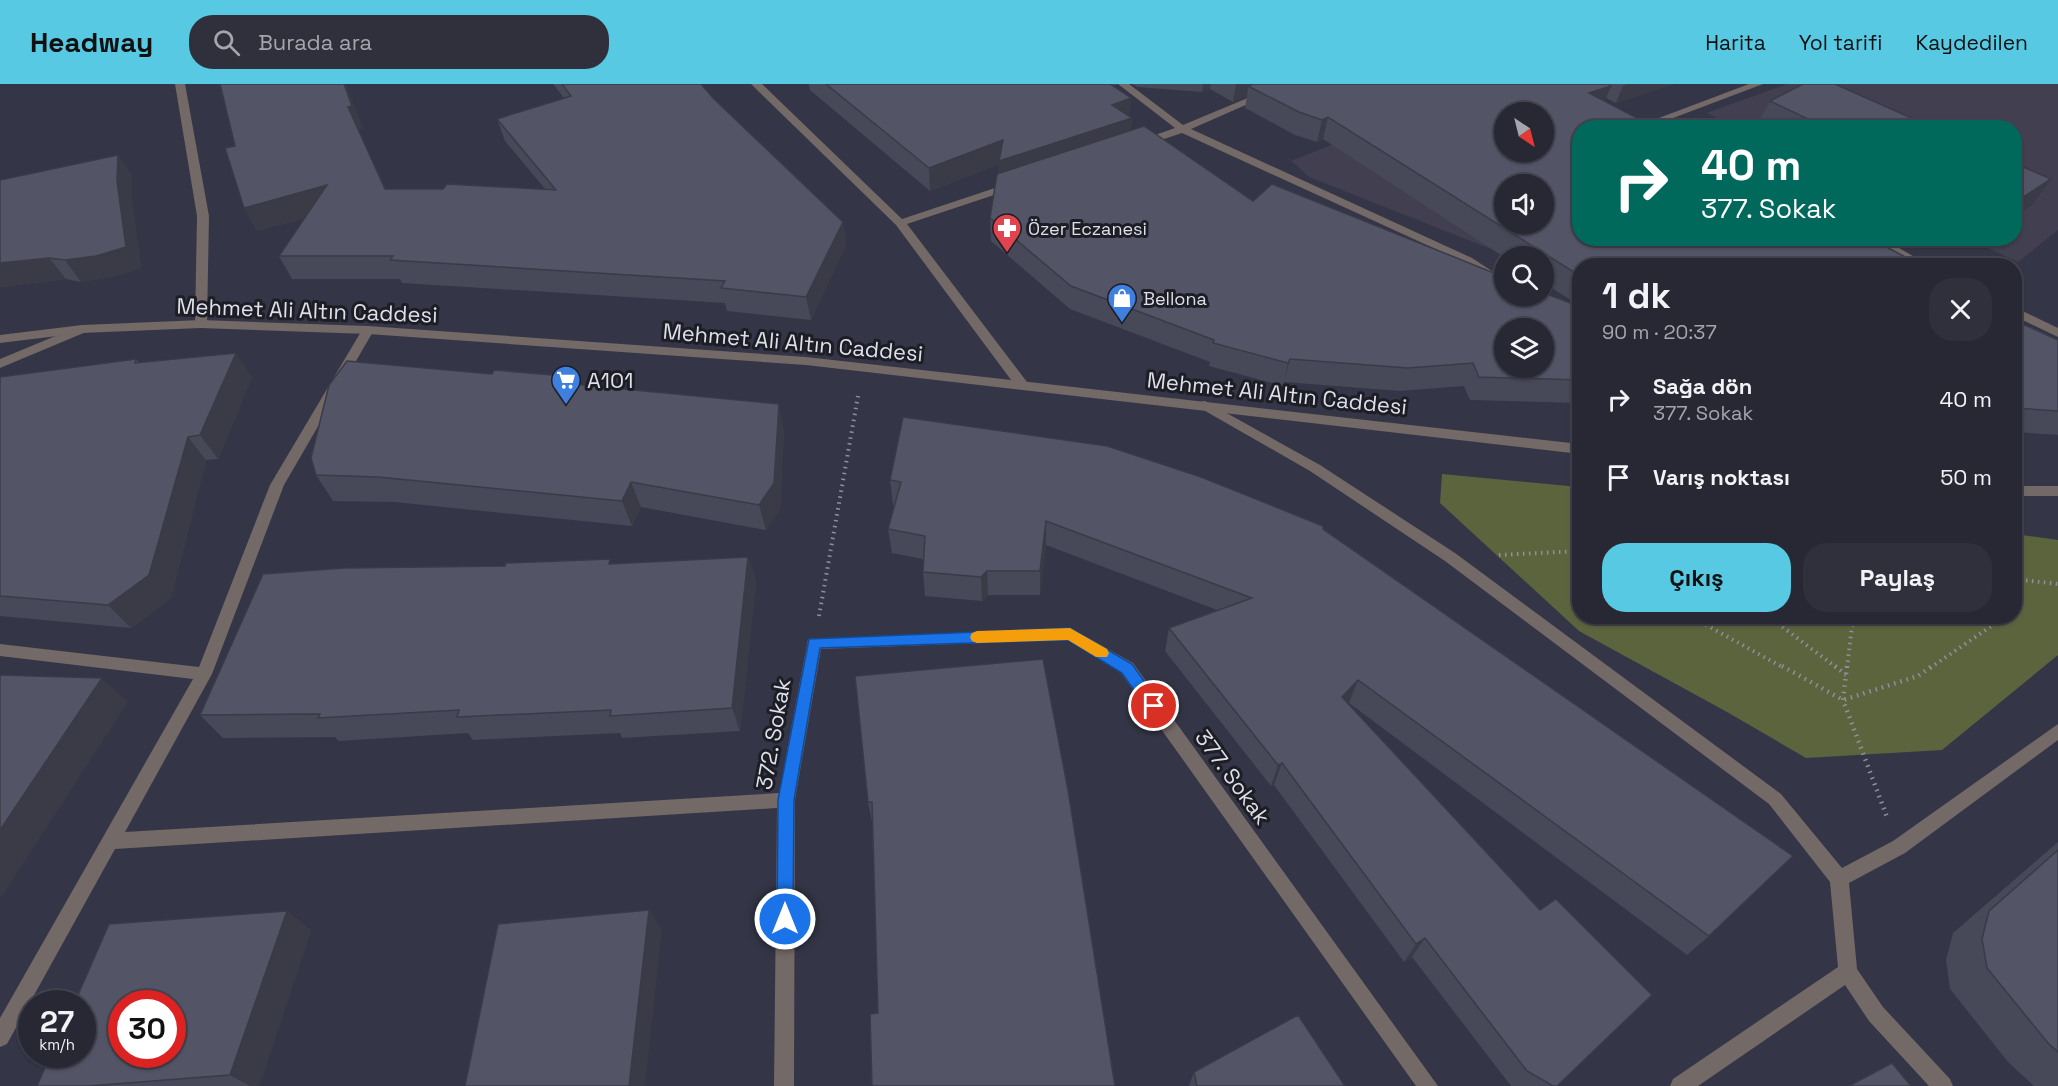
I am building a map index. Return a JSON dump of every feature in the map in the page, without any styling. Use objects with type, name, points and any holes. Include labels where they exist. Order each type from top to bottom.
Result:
[{"type":"street","points":[[180,84],[203,216],[201,324]]},
{"type":"street","points":[[756,84],[900,223],[1022,385]]},
{"type":"street","points":[[1123,84],[1182,129],[1468,260],[1494,277]]},
{"type":"street","points":[[1126,148],[1182,129],[1289,84]]},
{"type":"street","points":[[1666,120],[1758,84]]},
{"type":"street","points":[[900,223],[1024,182]]},
{"type":"street","points":[[1887,246],[1910,258]]},
{"type":"street","points":[[2022,315],[2058,333]]},
{"type":"street","name":"Mehmet Ali Altın Caddesi","points":[[0,339],[82,329],[201,324],[368,330],[806,361],[1572,448]]},
{"type":"street","points":[[0,364],[82,329]]},
{"type":"street","points":[[0,1037],[204,674],[277,485],[368,330]]},
{"type":"street","points":[[1205,405],[1315,468],[1450,557],[1775,799],[1839,879],[1848,972],[1876,1014],[1943,1086]]},
{"type":"street","points":[[2022,491],[2058,491]]},
{"type":"street","name":"377. Sokak","points":[[814,643],[1070,634],[1127,668],[1428,1086]]},
{"type":"street","name":"372. Sokak","points":[[784,1086],[786,800],[814,643]]},
{"type":"street","points":[[0,650],[204,674]]},
{"type":"street","points":[[1839,879],[1899,847],[2058,731]]},
{"type":"street","points":[[111,841],[786,800]]},
{"type":"street","points":[[1680,1086],[1848,972]]},
{"type":"path","points":[[814,643],[863,368]]},
{"type":"path","points":[[1450,557],[1572,551]]},
{"type":"path","points":[[2022,580],[2058,584]]},
{"type":"path","points":[[1705,624],[1843,700],[1917,676],[1994,624]]},
{"type":"path","points":[[1779,624],[1846,675]]},
{"type":"path","points":[[1856,624],[1852,627],[1843,700],[1899,847]]},
{"type":"shaded area","points":[[1788,84],[2058,84],[2058,230],[2022,259],[2009,258],[1983,246],[2022,246],[2022,120],[1722,120],[1706,113]]},
{"type":"shaded area","points":[[1418,106],[1494,151],[1494,162],[1512,162],[1532,174],[1494,174],[1494,234],[1530,234],[1512,246],[1494,246],[1494,250],[1309,177],[1291,161],[1392,121]]},
{"type":"shaded area","points":[[1554,187],[1572,198],[1572,207],[1554,218]]},
{"type":"green space","points":[[1442,474],[1572,486],[1572,624],[2022,624],[2022,535],[2058,540],[2058,655],[1942,750],[1806,758],[1579,631],[1440,503]]},
{"type":"building","points":[[220,84],[344,84],[352,106],[348,107],[385,189],[443,189],[447,184],[556,190],[497,119],[571,96],[562,84],[701,84],[843,222],[806,297],[721,288],[725,281],[390,260],[393,256],[279,256],[327,185],[244,208],[225,148],[235,146]]},
{"type":"building","points":[[826,84],[1110,84],[1131,98],[1112,105],[1132,118],[999,161],[1003,140],[929,168]]},
{"type":"building","points":[[1253,84],[1608,84],[1611,86],[1589,93],[1641,120],[1572,120],[1572,246],[1885,246],[1907,258],[1572,258],[1572,271],[1554,260],[1554,246],[1532,246],[1513,234],[1554,234],[1554,174],[1494,174],[1494,222],[1328,117],[1322,120],[1299,112],[1248,86]]},
{"type":"building","points":[[1803,84],[1835,84],[1916,120],[1810,120],[1770,101]]},
{"type":"building","points":[[1144,126],[1253,201],[1272,184],[1494,273],[1494,306],[1554,306],[1554,297],[1572,304],[1572,380],[1513,378],[1554,378],[1554,318],[1494,318],[1494,377],[1479,377],[1473,363],[1408,368],[1290,359],[1288,363],[1213,343],[1214,340],[1071,286],[990,218],[997,174]]},
{"type":"building","points":[[118,155],[117,181],[126,247],[96,256],[65,260],[49,258],[0,263],[0,180]]},
{"type":"building","points":[[2022,166],[2051,179],[2022,198]]},
{"type":"building","points":[[2022,324],[2058,340],[2058,411],[2022,409]]},
{"type":"building","points":[[236,353],[200,435],[188,437],[149,575],[108,605],[0,596],[0,377],[136,359],[135,363]]},
{"type":"building","points":[[347,361],[492,374],[494,370],[577,377],[573,384],[779,404],[774,483],[759,505],[631,482],[622,501],[378,477],[316,475],[311,458],[329,385]]},
{"type":"building","points":[[903,417],[1107,446],[1201,477],[1323,526],[1323,529],[1793,856],[1709,936],[1358,680],[1342,697],[1540,910],[1556,899],[1652,995],[1557,1086],[1553,1086],[1527,1071],[1425,938],[1416,944],[1282,763],[1278,765],[1169,628],[1252,598],[1046,521],[1040,571],[987,571],[981,577],[923,572],[925,536],[888,529],[901,482],[890,480]]},
{"type":"building","points":[[748,557],[732,708],[610,716],[611,710],[457,717],[459,710],[318,718],[320,714],[200,715],[263,574],[344,568],[505,566],[506,563],[610,559],[609,564]]},
{"type":"building","points":[[1043,659],[1068,790],[1115,1086],[872,1086],[870,1014],[878,1013],[872,802],[868,802],[855,676]]},
{"type":"building","points":[[0,675],[102,678],[0,830]]},
{"type":"building","points":[[2058,850],[2058,1052],[2048,1043],[1987,968],[1982,939],[1989,911]]},
{"type":"building","points":[[649,910],[629,1086],[465,1086],[498,924]]},
{"type":"building","points":[[287,911],[230,1075],[88,1086],[37,1086],[45,1068],[96,1068],[96,990],[80,990],[109,924]]},
{"type":"building","points":[[1298,1015],[1345,1086],[1197,1086],[1194,1072]]},
{"type":"building","points":[[1892,1063],[1911,1086],[1849,1086]]},
{"type":"slow traffic","points":[[977,637],[1070,634],[1101,653]]},
{"type":"place","name":"Özer Eczanesi","points":[[1007,254]]},
{"type":"place","name":"Bellona","points":[[1122,324]]},
{"type":"place","name":"A101","points":[[566,406]]},
{"type":"route","points":[[785,919],[786,800],[814,643],[1070,634],[1127,668],[1154,706]]}]
